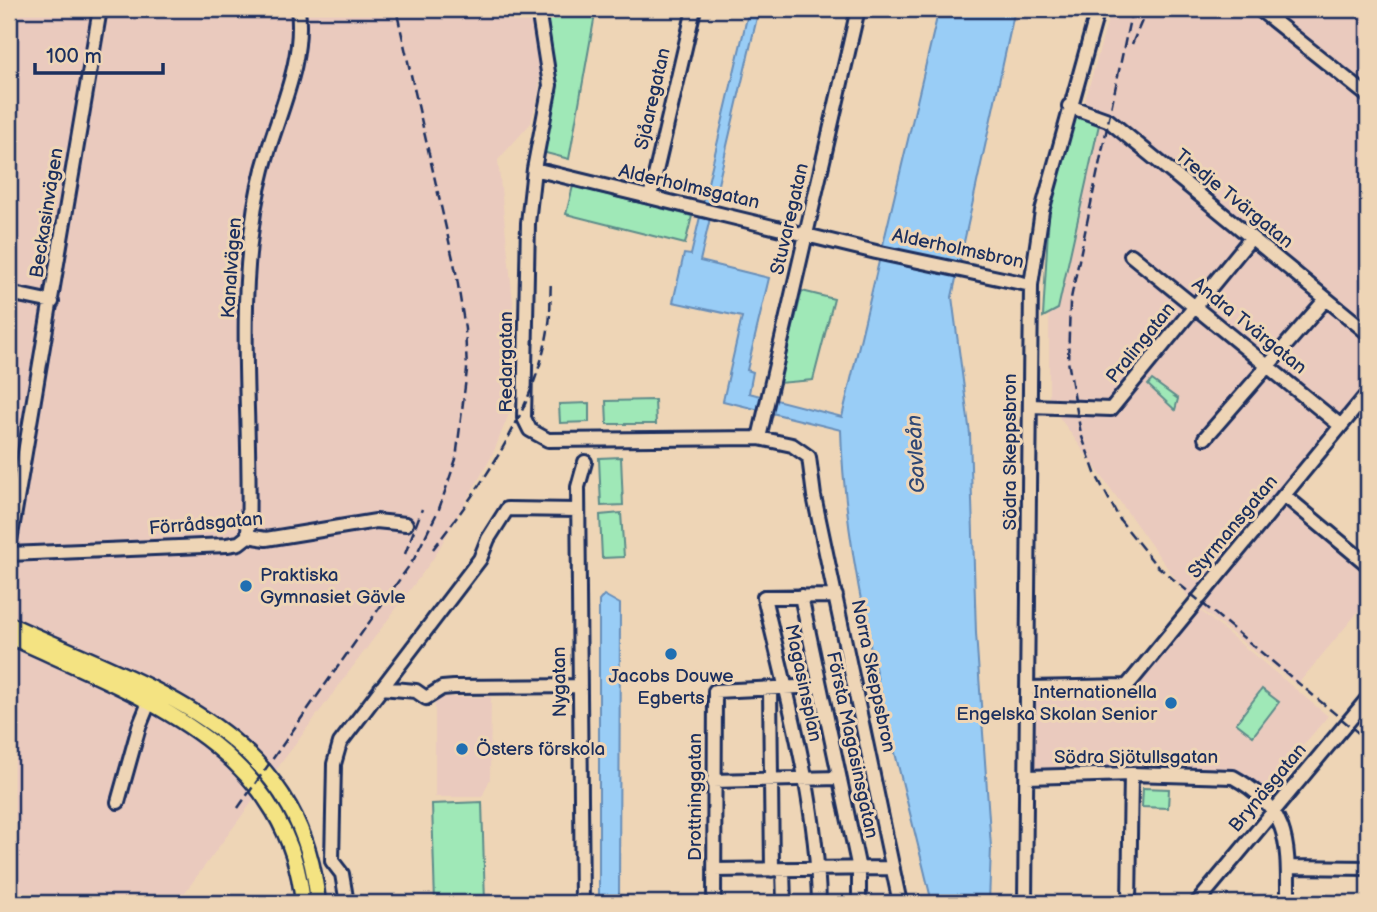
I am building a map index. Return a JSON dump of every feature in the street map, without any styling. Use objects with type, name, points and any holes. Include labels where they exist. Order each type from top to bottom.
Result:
[{"type":"main road","points":[[9,624],[151,698],[218,746],[262,791],[293,851],[303,903]]},
{"type":"main road","points":[[9,636],[215,723],[259,763],[283,795],[306,843],[314,869],[318,903]]},
{"type":"street","name":"Beckasinvägen","points":[[9,547],[100,9]]},
{"type":"street","name":"Kanalvägen","points":[[248,536],[247,299],[252,228],[268,150],[300,40],[298,9]]},
{"type":"street","name":"Redargatan","points":[[538,9],[550,85],[534,170],[528,223],[523,403],[524,418],[530,430],[540,437],[559,441],[759,438],[792,444],[809,457]]},
{"type":"street","name":"Sjåaregatan","points":[[650,197],[694,9]]},
{"type":"street","name":"Stuvaregatan","points":[[759,438],[858,9]]},
{"type":"street","name":"Södra Skeppsbron","points":[[1025,903],[1031,285],[1042,211],[1098,9]]},
{"type":"street","points":[[1259,9],[1368,96]]},
{"type":"street","name":"Tredje Tvärgatan","points":[[1069,106],[1108,120],[1368,334]]},
{"type":"street","name":"Alderholmsgatan","points":[[534,170],[876,252]]},
{"type":"street","name":"Pralingatan","points":[[1030,406],[1111,410],[1251,238]]},
{"type":"street","name":"Alderholmsbron","points":[[876,252],[1031,285]]},
{"type":"street","name":"Andra Tvärgatan","points":[[1131,256],[1341,426]]},
{"type":"street","points":[[9,293],[52,302]]},
{"type":"street","points":[[1205,438],[1326,299]]},
{"type":"street","name":"Styrmansgatan","points":[[1028,688],[1127,686],[1368,393]]},
{"type":"street","name":"Norra Skeppsbron","points":[[809,457],[814,496],[900,903]]},
{"type":"street","name":"Nygatan","points":[[582,903],[578,486],[585,462]]},
{"type":"street","points":[[1284,495],[1368,565]]},
{"type":"street","points":[[347,903],[342,874],[332,861],[334,764],[340,743],[480,559],[488,539],[507,509],[578,510]]},
{"type":"street","name":"Förrådsgatan","points":[[9,554],[227,545],[239,543],[248,536],[266,539],[376,521],[406,524]]},
{"type":"street","points":[[801,596],[836,596]]},
{"type":"street","name":"Magasinsplan","points":[[801,596],[764,597],[804,779],[819,870],[819,903]]},
{"type":"street","name":"Första Magasinsgatan","points":[[801,596],[859,869],[859,903]]},
{"type":"street","points":[[381,688],[416,691],[426,698],[442,688],[454,687],[580,686]]},
{"type":"street","points":[[784,903],[778,870],[772,780],[770,688],[819,686]]},
{"type":"street","name":"Drottninggatan","points":[[714,903],[715,691],[770,688]]},
{"type":"street","points":[[118,802],[139,727],[151,698]]},
{"type":"street","name":"Brynäsgatan","points":[[1197,903],[1368,698]]},
{"type":"street","points":[[1129,903],[1131,774]]},
{"type":"street","name":"Södra Sjötullsgatan","points":[[1027,777],[1131,774],[1233,777],[1245,783],[1273,812]]},
{"type":"street","points":[[713,781],[839,778]]},
{"type":"street","points":[[1273,812],[1282,822],[1288,867],[1288,903]]},
{"type":"street","points":[[1288,867],[1368,868]]},
{"type":"street","points":[[714,870],[893,868]]},
{"type":"shaded area","points":[[9,9],[530,9],[540,57],[539,92],[531,123],[498,160],[513,301],[511,409],[492,456],[433,559],[177,903],[9,903]]},
{"type":"shaded area","points":[[1111,9],[1368,9],[1368,387],[1281,496],[1368,571],[1368,600],[1297,685],[1192,602],[1049,403],[1049,305],[1077,129]]},
{"type":"shaded area","name":"Internationella Engelska Skolan Senior","points":[[1196,607],[1328,716],[1262,794],[1241,776],[1029,775],[1030,690],[1129,688]]},
{"type":"shaded area","name":"Östers förskola","points":[[435,697],[491,697],[490,779],[482,797],[435,797]]},
{"type":"green space","points":[[545,9],[596,9],[569,159],[542,152],[549,113],[553,64]]},
{"type":"green space","points":[[1074,113],[1100,120],[1058,309],[1043,317],[1049,213]]},
{"type":"green space","points":[[573,186],[692,216],[685,244],[566,214]]},
{"type":"green space","points":[[802,291],[834,299],[813,380],[779,383]]},
{"type":"green space","points":[[1152,380],[1178,399],[1175,410],[1148,385]]},
{"type":"green space","points":[[655,400],[656,424],[607,424],[606,401]]},
{"type":"green space","points":[[589,403],[589,422],[560,423],[559,404]]},
{"type":"green space","points":[[621,457],[623,505],[601,506],[599,458]]},
{"type":"green space","points":[[621,513],[624,557],[602,558],[600,515]]},
{"type":"green space","points":[[1262,689],[1279,702],[1253,736],[1236,723]]},
{"type":"green space","points":[[1143,788],[1169,789],[1168,808],[1142,807]]},
{"type":"green space","points":[[482,802],[485,903],[435,903],[432,804]]},
{"type":"water","name":"Gavleån","points":[[749,9],[759,9],[700,261],[769,278],[747,370],[753,372],[749,393],[842,417],[939,9],[1015,9],[952,297],[970,434],[976,633],[991,847],[989,903],[932,903],[862,607],[845,488],[841,430],[723,401],[742,317],[673,302],[684,254],[691,255]]},
{"type":"water","points":[[604,595],[620,604],[619,903],[599,903],[599,601]]},
{"type":"railway","points":[[238,808],[414,559],[439,509],[456,459],[467,370],[465,329],[456,272],[396,9]]},
{"type":"railway","points":[[1132,9],[1070,303],[1068,361],[1081,434],[1095,473],[1120,520],[1155,564],[1368,741]]},
{"type":"railway","points":[[1132,44],[1147,9]]},
{"type":"railway","points":[[433,549],[489,471],[520,415],[543,355],[550,319],[551,280]]},
{"type":"railway","points":[[405,554],[422,509]]},
{"type":"place","name":"Praktiska Gymnasiet Gävle","points":[[246,586]]},
{"type":"place","name":"Jacobs Douwe Egberts","points":[[671,654]]},
{"type":"place","name":"Internationella Engelska Skolan Senior","points":[[1171,703]]},
{"type":"place","name":"Östers förskola","points":[[462,749]]}]
